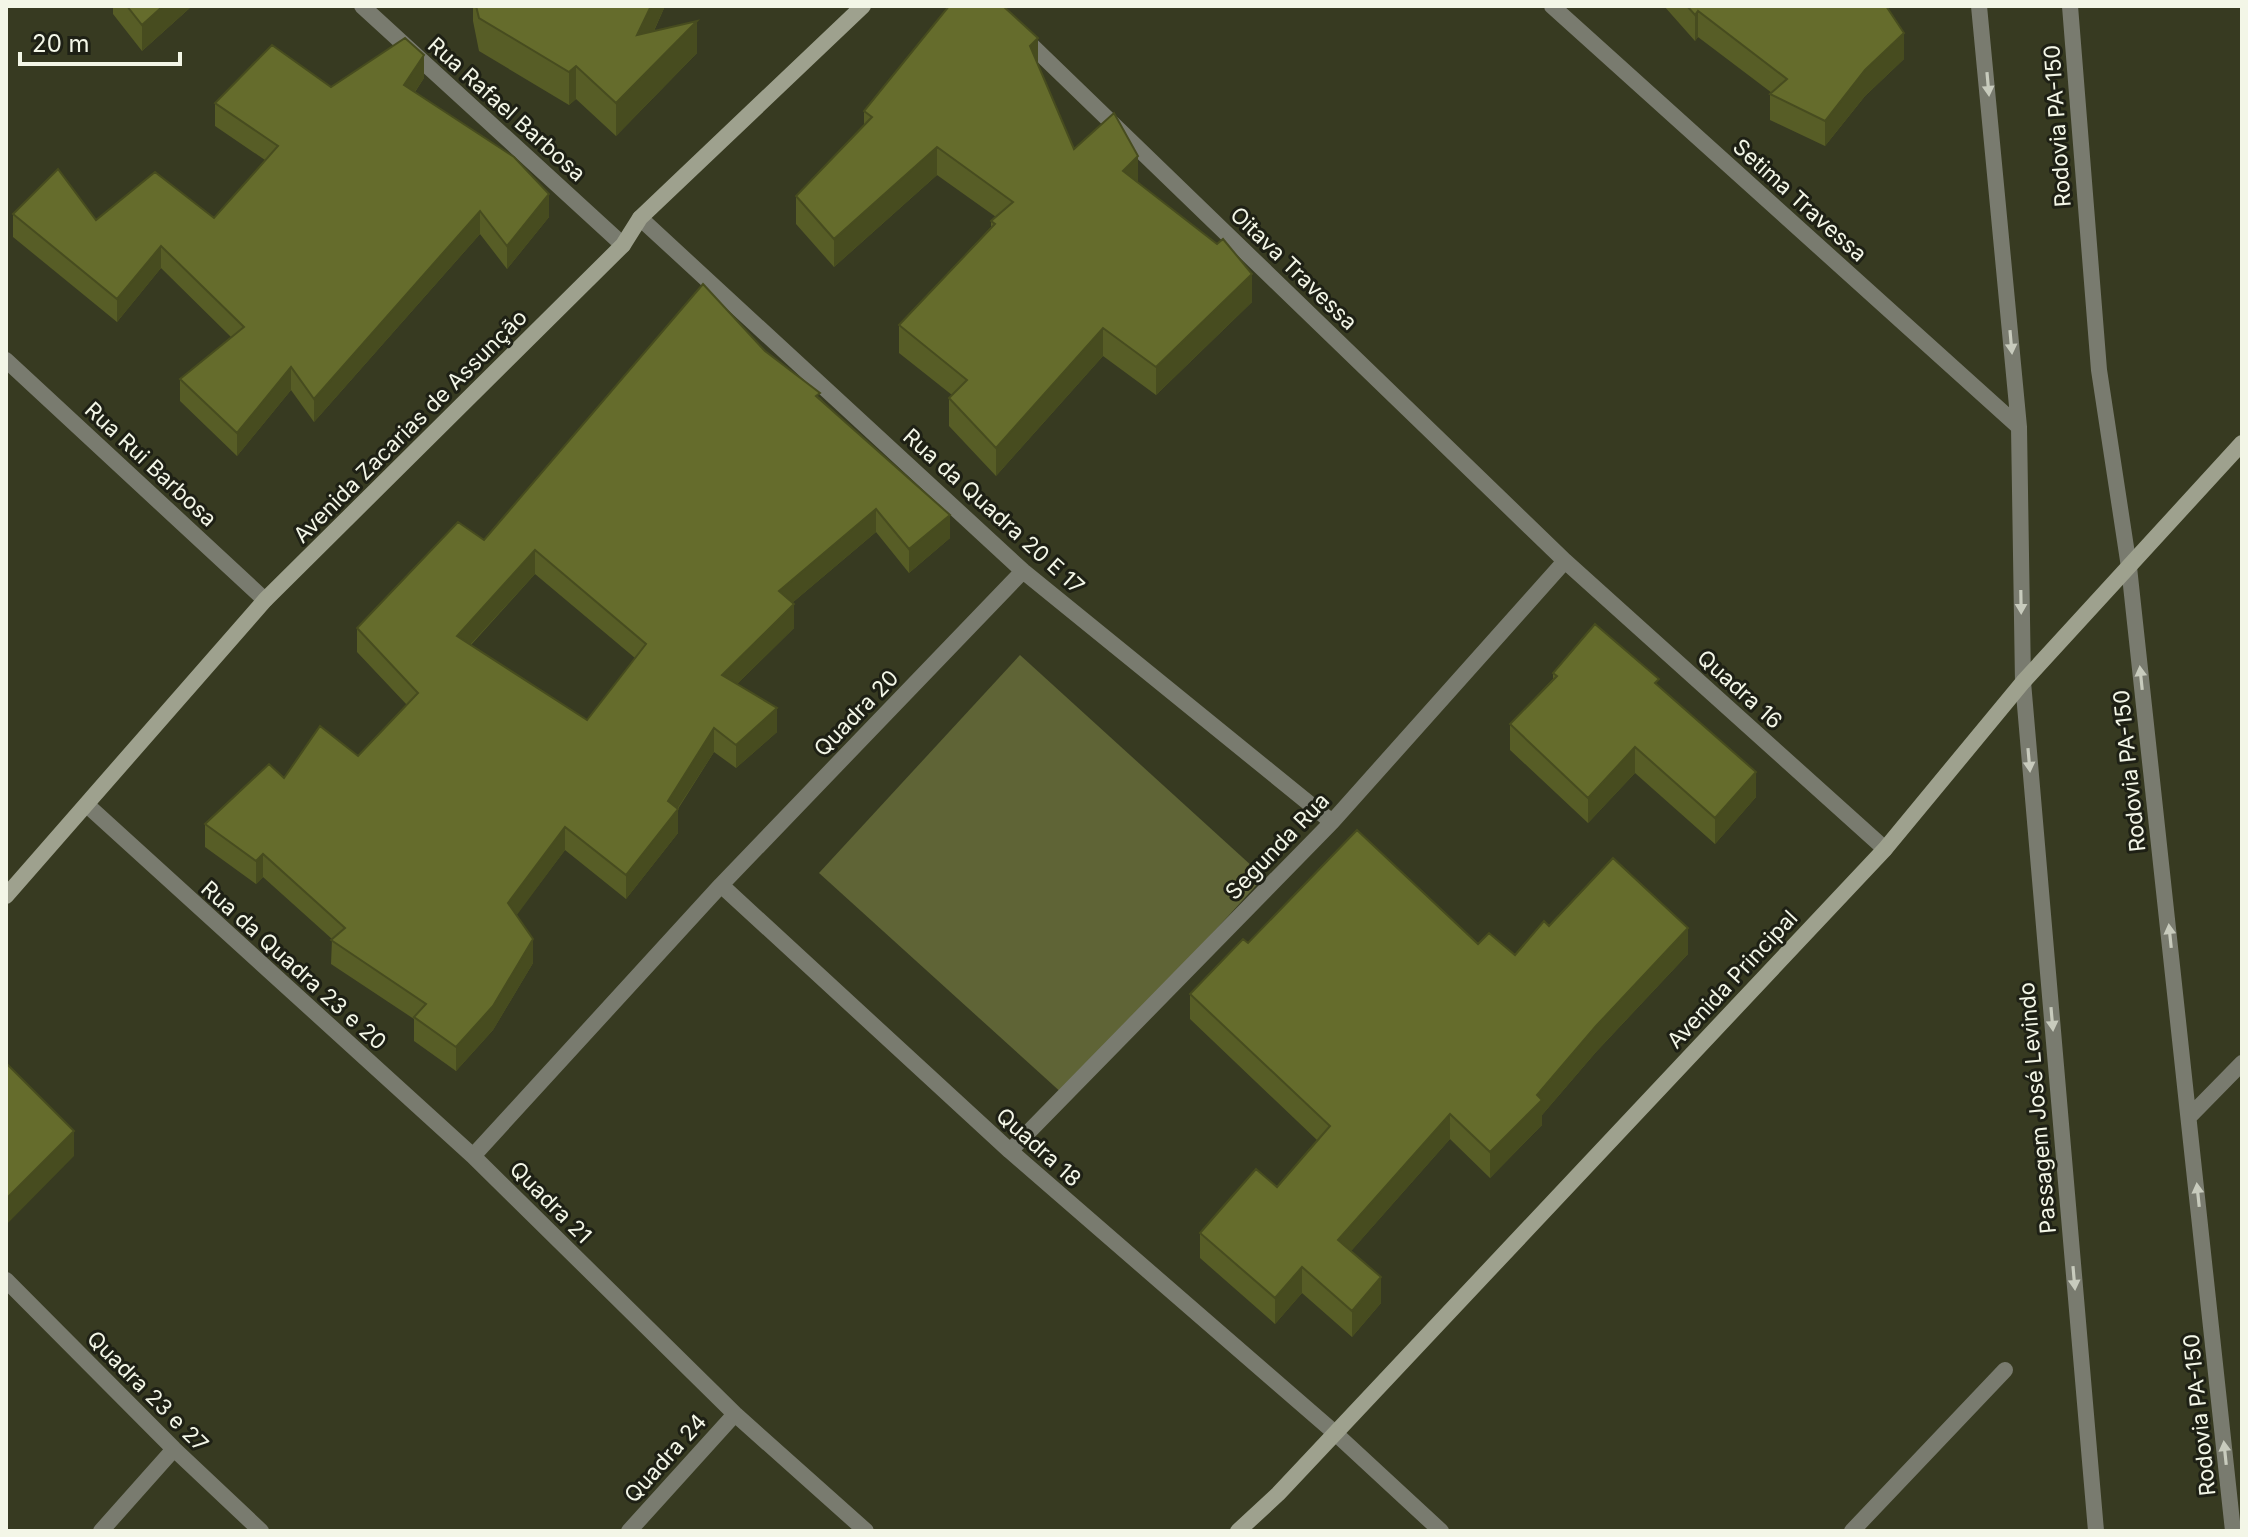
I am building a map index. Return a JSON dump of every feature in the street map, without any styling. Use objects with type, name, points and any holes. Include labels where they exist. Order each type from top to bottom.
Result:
[{"type":"street","name":"Rua Rafael Barbosa","points":[[362,6],[623,245]]},
{"type":"street","name":"Avenida Zacarias de Assunção","points":[[6,896],[265,600],[623,245],[640,218],[863,6]]},
{"type":"street","name":"Setima Travessa","points":[[1552,6],[2019,427]]},
{"type":"street","points":[[1979,6],[2019,427],[2023,682]]},
{"type":"street","name":"Rodovia PA-150","points":[[2070,6],[2099,370],[2129,567],[2233,1531]]},
{"type":"street","name":"Oitava Travessa","points":[[1015,28],[1565,561]]},
{"type":"street","name":"Rua da Quadra 20 E 17","points":[[640,218],[1023,571],[1332,822]]},
{"type":"street","name":"Rua Rui Barbosa","points":[[6,360],[265,600]]},
{"type":"street","name":"Avenida Principal","points":[[1238,1531],[1335,1433],[1885,849],[2023,682],[2242,443]]},
{"type":"street","name":"Segunda Rua","points":[[1010,1151],[1332,822],[1565,561]]},
{"type":"street","name":"Quadra 16","points":[[1565,561],[1885,849]]},
{"type":"street","name":"Quadra 20","points":[[721,885],[1023,571]]},
{"type":"street","name":"Passagem José Levindo","points":[[2023,682],[2096,1531]]},
{"type":"street","name":"Rua da Quadra 23 e 20","points":[[87,805],[473,1156]]},
{"type":"street","points":[[473,1156],[721,885]]},
{"type":"street","name":"Quadra 18","points":[[721,885],[1010,1151],[1335,1433],[1441,1531]]},
{"type":"street","points":[[2190,1116],[2242,1063]]},
{"type":"street","name":"Quadra 21","points":[[473,1156],[735,1414],[866,1531]]},
{"type":"street","name":"Quadra 23 e 27","points":[[6,1280],[174,1449],[261,1531]]},
{"type":"street","points":[[1852,1531],[2005,1370]]},
{"type":"street","name":"Quadra 24","points":[[629,1531],[735,1414]]},
{"type":"street","points":[[101,1531],[174,1449]]},
{"type":"green space","points":[[1020,655],[1264,877],[1064,1095],[819,873]]},
{"type":"building","points":[[127,6],[163,6],[142,25]]},
{"type":"building","points":[[476,6],[651,6],[637,35],[697,21],[616,103],[576,66],[569,72],[479,18]]},
{"type":"building","points":[[949,6],[1003,6],[1038,38],[1030,46],[1074,149],[1114,113],[1138,156],[1123,171],[1217,244],[1223,239],[1252,274],[1156,367],[1103,328],[996,448],[949,398],[967,380],[899,325],[995,224],[991,221],[1013,202],[937,147],[834,239],[796,196],[872,117],[864,111]]},
{"type":"building","points":[[1687,6],[1886,6],[1904,33],[1865,70],[1825,121],[1770,94],[1787,79],[1698,11],[1695,15]]},
{"type":"building","points":[[405,38],[424,55],[404,85],[514,157],[549,194],[507,246],[480,211],[314,399],[291,367],[237,433],[180,379],[244,327],[161,246],[117,299],[13,214],[58,169],[96,220],[155,172],[214,218],[278,146],[215,103],[272,45],[331,87]]},
{"type":"building","points":[[703,284],[765,351],[820,393],[816,396],[950,515],[909,549],[876,509],[779,591],[794,604],[722,675],[777,708],[736,745],[714,728],[668,801],[678,809],[626,875],[565,827],[508,903],[533,939],[493,1006],[456,1047],[414,1017],[426,1004],[331,940],[345,928],[263,854],[256,861],[205,824],[269,764],[284,778],[320,726],[358,756],[418,693],[357,628],[458,522],[484,540]],"holes":[[[535,550],[646,644],[587,720],[457,636]]]},
{"type":"building","points":[[1595,624],[1659,679],[1655,683],[1756,772],[1715,818],[1635,747],[1588,798],[1510,724],[1557,676],[1553,673]]},
{"type":"building","points":[[1357,830],[1478,944],[1489,933],[1515,955],[1544,921],[1549,926],[1613,858],[1688,928],[1596,1026],[1537,1095],[1542,1100],[1490,1152],[1450,1114],[1338,1240],[1381,1277],[1352,1311],[1302,1267],[1275,1298],[1200,1233],[1256,1169],[1277,1187],[1330,1126],[1190,994],[1243,939],[1248,943]]},
{"type":"building","points":[[6,1063],[74,1131],[6,1199]]}]
